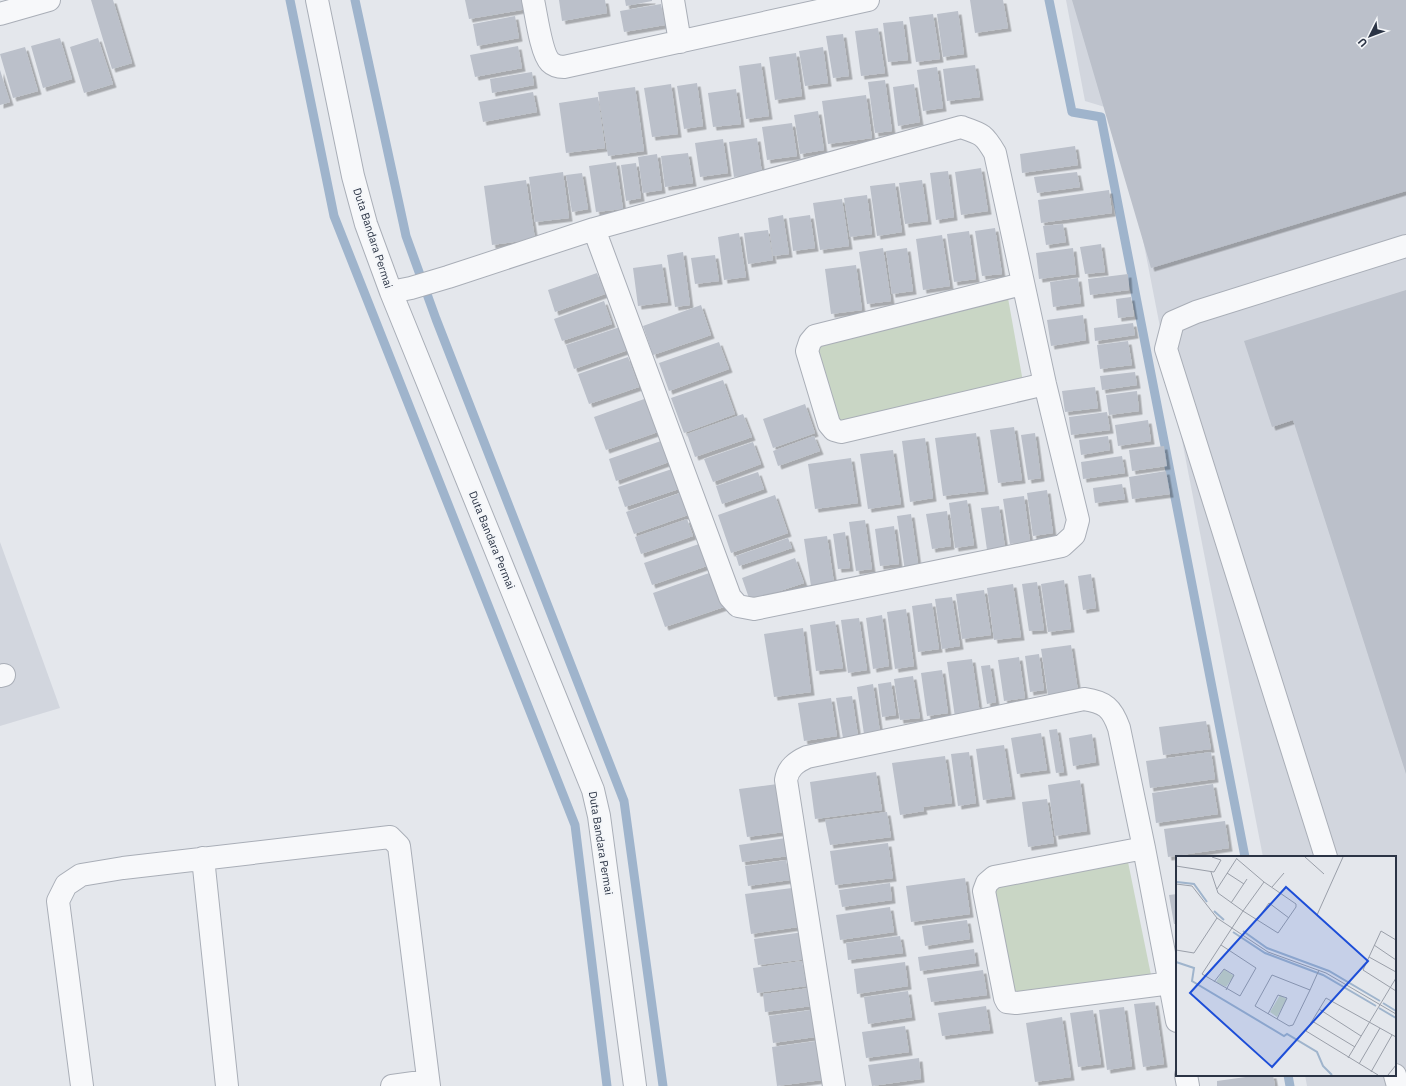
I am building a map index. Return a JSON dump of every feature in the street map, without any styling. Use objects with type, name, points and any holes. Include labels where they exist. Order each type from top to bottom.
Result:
[{"type":"street","points":[[0,14],[50,0]]},
{"type":"street","name":"Duta Bandara Permai","points":[[317,0],[353,176],[366,224],[401,290],[593,790],[600,824],[635,1086]]},
{"type":"street","points":[[533,0],[548,60],[555,66],[564,67],[680,42],[805,7],[868,0]]},
{"type":"street","points":[[673,0],[680,42]]},
{"type":"street","points":[[401,290],[448,277],[594,229],[961,126],[978,133],[986,139],[995,153],[1022,284],[1078,520],[1074,535],[1062,546],[754,609],[738,606],[730,597],[594,229]]},
{"type":"street","points":[[1326,856],[1166,349],[1174,322],[1196,312],[1406,246]]},
{"type":"street","points":[[1022,284],[815,336],[810,342],[808,351],[829,424],[834,430],[841,432],[1045,384]]},
{"type":"street","points":[[834,1086],[786,780],[787,772],[799,760],[807,757],[1084,699],[1097,701],[1110,710],[1119,728],[1171,983],[1176,1015]]},
{"type":"street","points":[[82,1086],[58,901],[66,885],[81,875],[123,868],[390,837],[399,846],[429,1084],[392,1086]]},
{"type":"street","points":[[1144,848],[994,877],[987,883],[984,891],[1003,991],[1007,1002],[1016,1003],[1171,983]]},
{"type":"street","points":[[203,858],[227,1086]]},
{"type":"street","points":[[1186,1076],[1188,1086]]},
{"type":"street","points":[[1394,1076],[1398,1086]]},
{"type":"shaded area","points":[[1066,0],[1406,0],[1406,1086],[1307,1086],[1305,1076],[1396,1076],[1396,856],[1263,856],[1118,111],[1085,101]]},
{"type":"shaded area","points":[[0,542],[60,708],[0,726]]},
{"type":"green space","points":[[1008,298],[1023,382],[832,422],[814,341]]},
{"type":"green space","points":[[1128,862],[1151,975],[1011,999],[992,886]]},
{"type":"building","points":[[91,0],[113,0],[132,63],[112,69]]},
{"type":"building","points":[[465,0],[526,0],[527,9],[469,19]]},
{"type":"building","points":[[559,0],[605,0],[607,13],[562,21]]},
{"type":"building","points":[[625,0],[652,0],[652,1],[626,6]]},
{"type":"building","points":[[970,0],[1003,0],[1008,28],[975,33]]},
{"type":"building","points":[[1072,0],[1406,0],[1406,191],[1151,268]]},
{"type":"building","points":[[661,4],[665,25],[624,32],[620,11]]},
{"type":"building","points":[[958,11],[964,54],[943,57],[937,14]]},
{"type":"building","points":[[933,14],[940,59],[916,62],[909,17]]},
{"type":"building","points":[[515,16],[519,38],[477,46],[473,24]]},
{"type":"building","points":[[903,21],[908,60],[888,62],[883,23]]},
{"type":"building","points":[[878,28],[885,73],[861,76],[855,31]]},
{"type":"building","points":[[843,34],[849,76],[833,78],[826,36]]},
{"type":"building","points":[[60,38],[72,79],[43,88],[31,46]]},
{"type":"building","points":[[98,38],[113,84],[84,93],[70,47]]},
{"type":"building","points":[[518,46],[522,68],[475,77],[470,55]]},
{"type":"building","points":[[25,47],[38,91],[13,98],[0,54]]},
{"type":"building","points":[[823,47],[828,83],[805,86],[799,51]]},
{"type":"building","points":[[796,53],[802,96],[775,100],[769,57]]},
{"type":"building","points":[[761,63],[769,116],[746,119],[739,66]]},
{"type":"building","points":[[975,65],[980,97],[947,101],[943,69]]},
{"type":"building","points":[[937,67],[943,108],[923,111],[917,70]]},
{"type":"building","points":[[0,70],[10,102],[0,105]]},
{"type":"building","points":[[532,72],[534,85],[492,93],[490,79]]},
{"type":"building","points":[[885,80],[892,131],[875,133],[868,82]]},
{"type":"building","points":[[697,83],[703,126],[684,129],[677,86]]},
{"type":"building","points":[[671,84],[678,134],[652,137],[644,88]]},
{"type":"building","points":[[914,84],[920,122],[898,126],[893,87]]},
{"type":"building","points":[[635,87],[644,151],[608,156],[598,92]]},
{"type":"building","points":[[736,89],[741,124],[713,127],[708,93]]},
{"type":"building","points":[[533,92],[537,112],[483,122],[479,102]]},
{"type":"building","points":[[866,95],[872,138],[828,144],[822,101]]},
{"type":"building","points":[[598,97],[605,148],[566,153],[559,103]]},
{"type":"building","points":[[818,111],[824,150],[800,154],[794,115]]},
{"type":"building","points":[[792,123],[797,156],[767,160],[762,127]]},
{"type":"building","points":[[757,138],[762,173],[734,177],[729,142]]},
{"type":"building","points":[[723,139],[728,173],[700,177],[695,143]]},
{"type":"building","points":[[1075,146],[1078,165],[1022,173],[1020,154]]},
{"type":"building","points":[[688,153],[693,183],[665,187],[661,156]]},
{"type":"building","points":[[657,154],[662,190],[643,193],[638,157]]},
{"type":"building","points":[[616,162],[623,209],[596,212],[589,166]]},
{"type":"building","points":[[636,163],[641,198],[626,201],[621,165]]},
{"type":"building","points":[[981,168],[988,211],[961,215],[955,172]]},
{"type":"building","points":[[948,171],[954,217],[936,220],[930,173]]},
{"type":"building","points":[[563,172],[569,218],[535,222],[529,177]]},
{"type":"building","points":[[1077,172],[1080,187],[1037,193],[1034,177]]},
{"type":"building","points":[[582,173],[588,209],[572,212],[566,175]]},
{"type":"building","points":[[526,180],[535,239],[492,245],[484,186]]},
{"type":"building","points":[[922,180],[928,221],[905,224],[899,183]]},
{"type":"building","points":[[895,183],[902,232],[877,236],[870,186]]},
{"type":"building","points":[[1109,190],[1112,213],[1041,223],[1038,200]]},
{"type":"building","points":[[867,195],[872,234],[850,237],[844,198]]},
{"type":"building","points":[[842,199],[849,246],[820,250],[813,203]]},
{"type":"building","points":[[783,215],[789,254],[773,256],[768,218]]},
{"type":"building","points":[[810,215],[815,248],[793,251],[789,218]]},
{"type":"building","points":[[1063,224],[1066,242],[1046,245],[1043,226]]},
{"type":"building","points":[[995,228],[1002,274],[982,276],[975,231]]},
{"type":"building","points":[[768,230],[773,260],[748,264],[744,233]]},
{"type":"building","points":[[969,231],[976,279],[954,282],[947,234]]},
{"type":"building","points":[[739,233],[746,277],[724,280],[718,237]]},
{"type":"building","points":[[942,235],[950,286],[923,290],[916,239]]},
{"type":"building","points":[[1101,244],[1105,272],[1085,274],[1080,247]]},
{"type":"building","points":[[883,248],[891,301],[867,304],[859,252]]},
{"type":"building","points":[[907,248],[913,291],[892,294],[886,251]]},
{"type":"building","points":[[1073,248],[1076,274],[1039,279],[1036,253]]},
{"type":"building","points":[[683,252],[690,305],[675,307],[667,255]]},
{"type":"building","points":[[715,255],[719,281],[695,284],[691,258]]},
{"type":"building","points":[[662,264],[668,302],[638,306],[633,268]]},
{"type":"building","points":[[856,265],[862,310],[831,314],[825,269]]},
{"type":"building","points":[[597,273],[605,294],[555,312],[548,290]]},
{"type":"building","points":[[1128,274],[1129,290],[1090,295],[1088,279]]},
{"type":"building","points":[[1078,278],[1081,303],[1053,307],[1050,282]]},
{"type":"building","points":[[1406,290],[1406,774],[1293,420],[1272,427],[1244,341]]},
{"type":"building","points":[[1131,297],[1134,316],[1118,318],[1116,299]]},
{"type":"building","points":[[604,301],[612,324],[562,341],[554,319]]},
{"type":"building","points":[[701,305],[711,335],[653,355],[643,326]]},
{"type":"building","points":[[1083,315],[1086,340],[1051,346],[1047,320]]},
{"type":"building","points":[[1133,323],[1135,335],[1095,341],[1094,328]]},
{"type":"building","points":[[620,327],[628,350],[574,369],[566,345]]},
{"type":"building","points":[[1128,341],[1132,365],[1100,369],[1097,345]]},
{"type":"building","points":[[719,342],[729,369],[669,391],[659,363]]},
{"type":"building","points":[[628,357],[639,387],[589,404],[578,374]]},
{"type":"building","points":[[1135,372],[1137,385],[1102,390],[1100,376]]},
{"type":"building","points":[[723,380],[735,414],[684,433],[671,398]]},
{"type":"building","points":[[1095,387],[1098,408],[1065,412],[1062,391]]},
{"type":"building","points":[[1137,391],[1139,411],[1109,415],[1106,395]]},
{"type":"building","points":[[647,398],[658,432],[606,450],[594,417]]},
{"type":"building","points":[[805,404],[815,433],[773,448],[763,419]]},
{"type":"building","points":[[1107,412],[1110,430],[1071,435],[1069,417]]},
{"type":"building","points":[[743,414],[752,437],[695,457],[687,434]]},
{"type":"building","points":[[1148,420],[1151,441],[1118,446],[1115,425]]},
{"type":"building","points":[[1014,427],[1022,480],[998,483],[990,430]]},
{"type":"building","points":[[976,433],[985,491],[943,496],[935,438]]},
{"type":"building","points":[[1035,433],[1041,478],[1028,480],[1021,435]]},
{"type":"building","points":[[814,436],[820,451],[778,466],[773,451]]},
{"type":"building","points":[[1108,436],[1110,450],[1081,455],[1079,440]]},
{"type":"building","points":[[925,438],[933,498],[910,502],[902,441]]},
{"type":"building","points":[[661,441],[669,462],[616,481],[609,459]]},
{"type":"building","points":[[753,442],[761,464],[713,482],[704,459]]},
{"type":"building","points":[[1164,446],[1167,466],[1132,471],[1129,450]]},
{"type":"building","points":[[893,450],[901,504],[868,509],[860,454]]},
{"type":"building","points":[[1122,456],[1125,473],[1083,479],[1081,462]]},
{"type":"building","points":[[851,458],[858,503],[815,509],[808,464]]},
{"type":"building","points":[[672,469],[679,489],[625,507],[618,487]]},
{"type":"building","points":[[1166,471],[1170,494],[1132,499],[1129,477]]},
{"type":"building","points":[[758,472],[764,489],[722,504],[716,486]]},
{"type":"building","points":[[1122,484],[1125,499],[1095,503],[1093,488]]},
{"type":"building","points":[[1047,490],[1053,533],[1033,536],[1027,493]]},
{"type":"building","points":[[680,493],[688,515],[634,534],[626,512]]},
{"type":"building","points":[[775,495],[788,533],[731,553],[718,515]]},
{"type":"building","points":[[1024,496],[1030,541],[1010,544],[1003,499]]},
{"type":"building","points":[[967,500],[974,545],[955,548],[949,503]]},
{"type":"building","points":[[999,506],[1005,547],[987,550],[981,508]]},
{"type":"building","points":[[947,511],[951,546],[932,549],[926,514]]},
{"type":"building","points":[[911,514],[919,570],[905,571],[897,516]]},
{"type":"building","points":[[687,519],[693,536],[641,554],[635,537]]},
{"type":"building","points":[[865,520],[872,569],[856,571],[849,522]]},
{"type":"building","points":[[894,526],[899,564],[880,566],[875,529]]},
{"type":"building","points":[[845,532],[850,568],[838,569],[833,534]]},
{"type":"building","points":[[827,536],[834,583],[811,586],[804,539]]},
{"type":"building","points":[[788,538],[792,548],[739,566],[736,556]]},
{"type":"building","points":[[699,544],[707,566],[652,585],[644,563]]},
{"type":"building","points":[[795,558],[804,583],[750,601],[742,578]]},
{"type":"building","points":[[712,572],[724,607],[665,627],[653,593]]},
{"type":"building","points":[[1091,574],[1096,608],[1083,610],[1078,576]]},
{"type":"building","points":[[1064,580],[1071,629],[1048,632],[1041,584]]},
{"type":"building","points":[[1037,582],[1044,630],[1029,631],[1022,584]]},
{"type":"building","points":[[1013,584],[1021,637],[994,640],[987,588]]},
{"type":"building","points":[[984,590],[991,635],[962,639],[956,594]]},
{"type":"building","points":[[952,597],[960,646],[942,649],[935,599]]},
{"type":"building","points":[[932,603],[939,649],[918,652],[912,606]]},
{"type":"building","points":[[906,609],[914,666],[895,669],[887,612]]},
{"type":"building","points":[[882,615],[889,666],[873,669],[866,618]]},
{"type":"building","points":[[859,618],[867,670],[848,673],[841,620]]},
{"type":"building","points":[[835,621],[843,668],[816,671],[810,625]]},
{"type":"building","points":[[803,628],[811,692],[774,697],[764,634]]},
{"type":"building","points":[[1071,645],[1078,691],[1048,695],[1041,649]]},
{"type":"building","points":[[1039,654],[1044,690],[1030,692],[1025,656]]},
{"type":"building","points":[[1019,657],[1025,698],[1004,701],[998,660]]},
{"type":"building","points":[[972,659],[980,714],[955,717],[947,662]]},
{"type":"building","points":[[990,665],[996,702],[987,704],[981,666]]},
{"type":"building","points":[[942,670],[948,713],[927,716],[921,673]]},
{"type":"building","points":[[913,676],[920,718],[900,720],[894,679]]},
{"type":"building","points":[[891,682],[896,715],[882,717],[878,684]]},
{"type":"building","points":[[873,684],[880,732],[864,734],[857,687]]},
{"type":"building","points":[[852,696],[858,736],[843,738],[836,698]]},
{"type":"building","points":[[831,698],[837,736],[804,741],[798,703]]},
{"type":"building","points":[[1206,721],[1211,749],[1163,755],[1159,727]]},
{"type":"building","points":[[1057,729],[1064,772],[1056,773],[1049,730]]},
{"type":"building","points":[[1041,733],[1047,770],[1017,774],[1011,738]]},
{"type":"building","points":[[1092,734],[1096,762],[1073,766],[1069,738]]},
{"type":"building","points":[[1004,745],[1012,796],[983,800],[976,749]]},
{"type":"building","points":[[969,752],[976,803],[958,806],[951,754]]},
{"type":"building","points":[[1211,752],[1215,779],[1150,788],[1146,761]]},
{"type":"building","points":[[945,756],[952,803],[923,807],[924,811],[900,815],[892,763]]},
{"type":"building","points":[[876,772],[882,810],[815,819],[810,782]]},
{"type":"building","points":[[1080,780],[1087,831],[1055,836],[1048,785]]},
{"type":"building","points":[[785,783],[791,831],[747,837],[739,789]]},
{"type":"building","points":[[1213,784],[1218,814],[1156,823],[1152,793]]},
{"type":"building","points":[[1047,799],[1054,843],[1028,847],[1022,802]]},
{"type":"building","points":[[887,812],[891,837],[830,845],[825,820]]},
{"type":"building","points":[[1225,821],[1229,848],[1168,857],[1164,829]]},
{"type":"building","points":[[786,838],[789,856],[742,862],[739,845]]},
{"type":"building","points":[[888,843],[893,878],[835,885],[830,851]]},
{"type":"building","points":[[786,860],[790,880],[748,886],[745,866]]},
{"type":"building","points":[[965,878],[970,914],[911,922],[906,886]]},
{"type":"building","points":[[890,883],[892,900],[842,907],[839,890]]},
{"type":"building","points":[[792,888],[798,927],[751,934],[745,894]]},
{"type":"building","points":[[1176,894],[1176,924],[1174,924],[1169,895]]},
{"type":"building","points":[[890,907],[894,932],[840,940],[836,915]]},
{"type":"building","points":[[967,920],[970,939],[925,946],[922,926]]},
{"type":"building","points":[[804,932],[808,959],[758,965],[754,939]]},
{"type":"building","points":[[900,936],[903,953],[848,960],[846,943]]},
{"type":"building","points":[[974,949],[976,963],[920,971],[918,957]]},
{"type":"building","points":[[802,961],[806,986],[757,993],[753,968]]},
{"type":"building","points":[[905,962],[908,986],[857,994],[854,969]]},
{"type":"building","points":[[983,970],[987,995],[931,1002],[927,978]]},
{"type":"building","points":[[810,988],[812,1006],[765,1012],[763,994]]},
{"type":"building","points":[[908,991],[912,1017],[868,1024],[864,997]]},
{"type":"building","points":[[1155,1002],[1164,1064],[1143,1067],[1134,1004]]},
{"type":"building","points":[[986,1006],[990,1030],[942,1036],[938,1013]]},
{"type":"building","points":[[1124,1007],[1132,1066],[1107,1070],[1099,1010]]},
{"type":"building","points":[[811,1010],[815,1037],[773,1043],[769,1016]]},
{"type":"building","points":[[1093,1010],[1101,1064],[1078,1067],[1070,1013]]},
{"type":"building","points":[[1062,1017],[1071,1077],[1035,1082],[1026,1023]]},
{"type":"building","points":[[905,1026],[909,1052],[866,1058],[862,1032]]},
{"type":"building","points":[[816,1041],[822,1080],[777,1086],[772,1047]]},
{"type":"building","points":[[919,1058],[921,1079],[872,1086],[868,1065]]},
{"type":"building","points":[[1253,1076],[1273,1076],[1275,1086],[1217,1086],[1217,1081]]},
{"type":"waterway","points":[[290,0],[334,216],[575,825],[607,1086]]},
{"type":"waterway","points":[[355,0],[406,236],[436,319],[624,801],[663,1086]]},
{"type":"waterway","points":[[1049,0],[1072,112],[1101,117],[1245,856]]},
{"type":"waterway","points":[[1288,1076],[1290,1086]]}]
